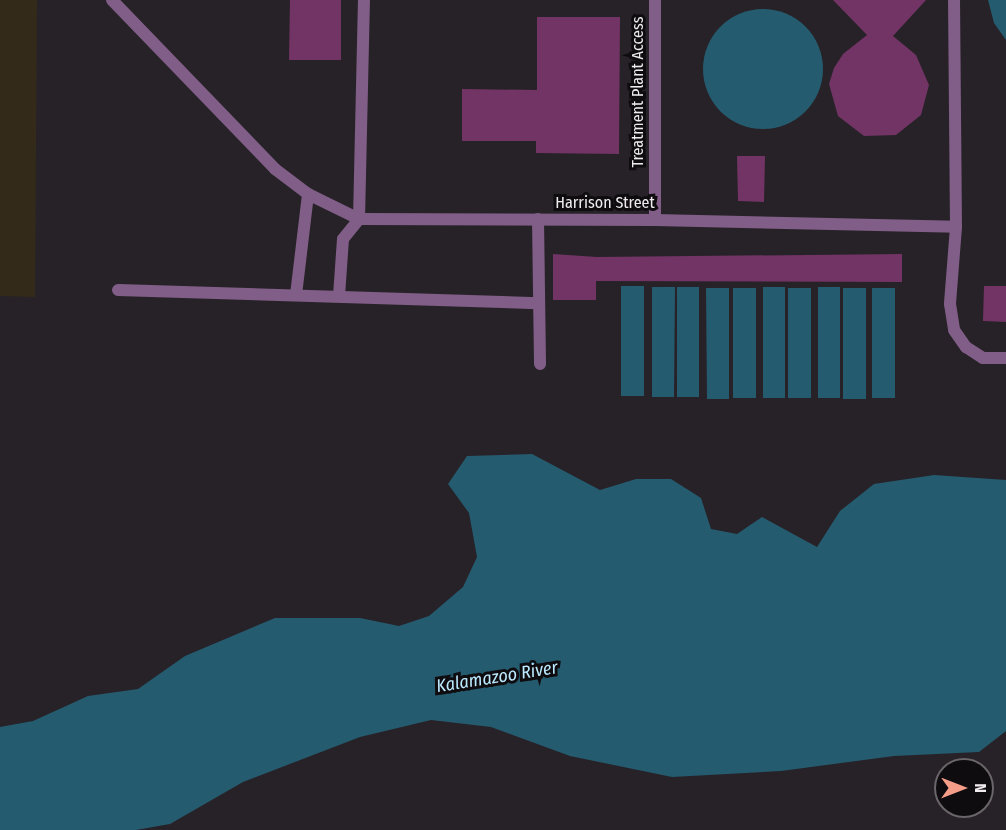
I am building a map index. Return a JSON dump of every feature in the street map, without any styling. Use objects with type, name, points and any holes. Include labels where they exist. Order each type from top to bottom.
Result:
[{"type":"lane","name":"Harrison Street","points":[[112,0],[275,169],[308,194],[359,219],[655,220],[957,227]]},
{"type":"lane","points":[[339,296],[343,239],[359,219],[364,0]]},
{"type":"lane","name":"Treatment Plant Access","points":[[655,0],[655,220]]},
{"type":"lane","points":[[954,0],[957,227],[950,304],[954,330],[966,347],[983,358],[1006,358]]},
{"type":"lane","points":[[296,295],[308,194]]},
{"type":"lane","points":[[538,219],[540,364]]},
{"type":"lane","points":[[118,290],[539,303]]},
{"type":"shaded area","points":[[0,0],[37,0],[35,297],[0,296]]},
{"type":"water","points":[[988,0],[1006,0],[1006,40],[994,23]]},
{"type":"water","points":[[763,9],[786,14],[805,27],[818,46],[823,69],[818,92],[805,111],[786,124],[763,129],[740,124],[721,111],[708,92],[703,69],[708,46],[721,27],[740,14]]},
{"type":"water","points":[[621,286],[644,286],[644,396],[621,396]]},
{"type":"water","points":[[652,287],[675,287],[674,397],[652,397]]},
{"type":"water","points":[[677,287],[699,287],[699,397],[677,397]]},
{"type":"water","points":[[763,287],[785,287],[785,398],[763,398]]},
{"type":"water","points":[[818,287],[840,287],[840,398],[818,398]]},
{"type":"water","points":[[706,288],[729,288],[729,399],[707,399]]},
{"type":"water","points":[[733,288],[756,288],[756,398],[733,398]]},
{"type":"water","points":[[788,288],[811,288],[811,398],[788,398]]},
{"type":"water","points":[[843,288],[866,288],[866,399],[843,399]]},
{"type":"water","points":[[872,288],[895,288],[895,398],[872,398]]},
{"type":"water","name":"Kalamazoo River","points":[[532,454],[600,490],[636,479],[671,479],[701,498],[711,529],[737,534],[762,517],[817,547],[840,511],[874,484],[934,475],[1006,480],[1006,731],[979,752],[894,756],[781,771],[672,777],[570,756],[491,727],[431,720],[360,737],[243,782],[170,824],[136,830],[0,830],[0,727],[33,721],[88,696],[138,689],[185,656],[275,618],[360,618],[399,626],[429,616],[463,587],[477,557],[469,513],[448,484],[467,456]]},
{"type":"building","points":[[290,0],[341,0],[341,60],[289,60]]},
{"type":"building","points":[[833,0],[926,0],[893,36],[916,55],[929,85],[921,115],[896,135],[864,136],[838,116],[829,84],[834,68],[843,54],[867,35]]},
{"type":"building","points":[[537,17],[620,17],[619,154],[536,153],[536,141],[462,141],[462,89],[537,90]]},
{"type":"building","points":[[737,156],[765,156],[764,202],[738,201]]},
{"type":"building","points":[[553,254],[597,257],[902,254],[902,282],[596,281],[596,300],[553,300]]},
{"type":"building","points":[[984,286],[1006,286],[1006,322],[983,321]]}]
